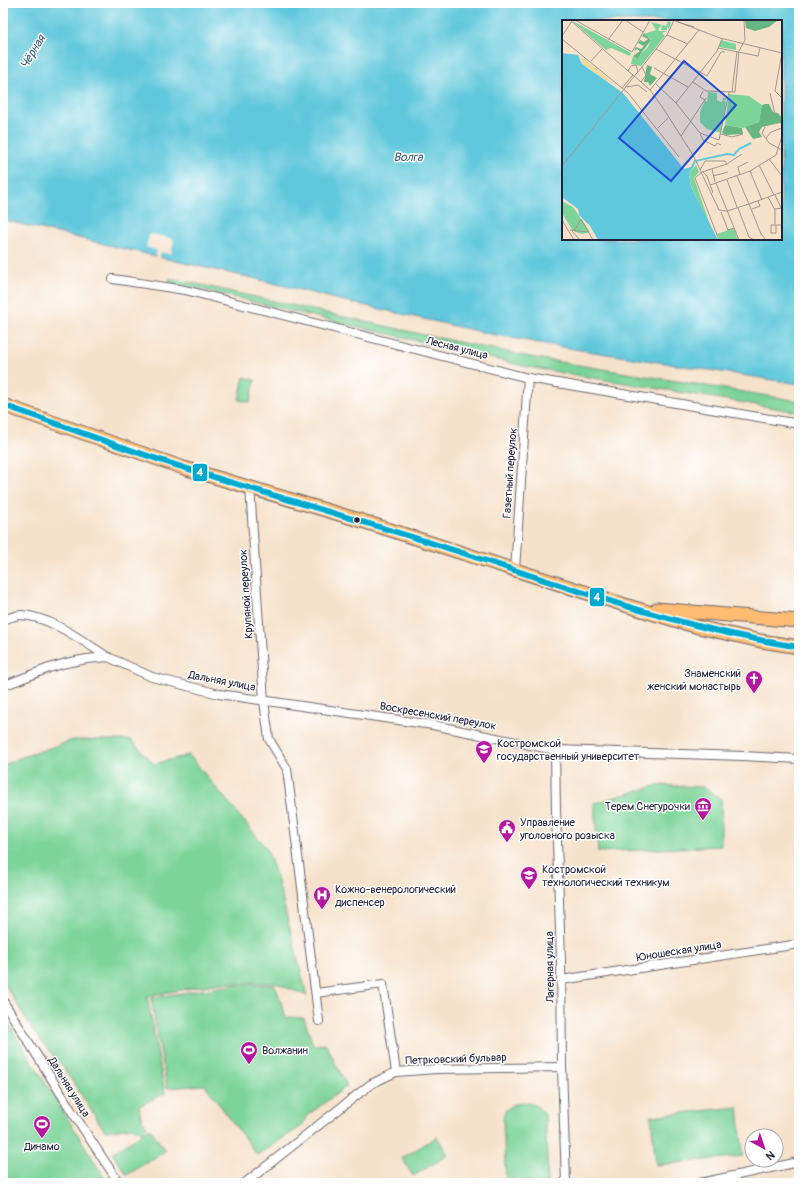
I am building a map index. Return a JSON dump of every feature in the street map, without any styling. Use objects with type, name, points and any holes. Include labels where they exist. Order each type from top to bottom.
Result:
[{"type":"highway","points":[[5,406],[184,468],[250,487],[628,606],[706,628],[761,641],[799,647]]},
{"type":"highway","points":[[628,606],[799,621]]},
{"type":"street","name":"Лесная улица","points":[[114,279],[185,290],[528,378],[799,424]]},
{"type":"street","name":"Газетный переулок","points":[[515,570],[528,378]]},
{"type":"street","name":"Крупяной переулок","points":[[250,487],[264,701]]},
{"type":"street","points":[[3,620],[21,615],[40,619],[60,628],[108,657]]},
{"type":"street","name":"Дальняя улица","points":[[3,686],[66,663],[108,657],[152,677],[219,694],[264,701],[269,739],[286,769],[319,1021]]},
{"type":"street","name":"Воскресенский переулок","points":[[264,701],[432,725],[555,750],[799,759]]},
{"type":"street","name":"Лагерная улица","points":[[555,750],[566,1183]]},
{"type":"street","name":"Юношеская улица","points":[[561,980],[799,944]]},
{"type":"street","points":[[316,993],[383,984],[396,1072]]},
{"type":"street","name":"Дальняя улица","points":[[3,1001],[70,1110],[119,1183]]},
{"type":"street","name":"Петрковский бульвар","points":[[245,1183],[371,1084],[396,1072],[436,1069],[562,1067]]},
{"type":"street","points":[[700,1183],[799,1162]]},
{"type":"green space","points":[[170,278],[535,358],[799,401],[799,412],[528,367],[169,282]]},
{"type":"green space","points":[[244,377],[255,380],[250,402],[239,400]]},
{"type":"green space","points":[[73,740],[131,740],[154,764],[189,755],[267,849],[277,878],[307,996],[276,983],[220,983],[147,996],[165,1093],[139,1106],[141,1117],[147,1127],[142,1132],[132,1127],[105,1131],[63,1067],[36,1035],[3,981],[3,766],[14,760]]},
{"type":"green space","points":[[659,785],[703,787],[721,799],[721,846],[598,852],[594,803]]},
{"type":"green space","name":"Волжанин","points":[[234,985],[275,985],[286,1017],[304,1018],[313,1045],[326,1044],[347,1086],[308,1115],[302,1126],[257,1155],[205,1085],[167,1088],[151,998]]},
{"type":"green space","name":"Динамо","points":[[3,1015],[108,1183],[3,1183]]},
{"type":"green space","points":[[522,1102],[535,1106],[545,1115],[548,1183],[506,1183],[503,1120],[505,1111],[512,1105]]},
{"type":"green space","points":[[738,1107],[743,1156],[656,1165],[651,1116]]},
{"type":"green space","points":[[150,1128],[165,1151],[127,1175],[112,1153]]},
{"type":"green space","points":[[437,1137],[448,1155],[413,1176],[402,1158]]},
{"type":"water","name":"Волга","points":[[3,3],[799,3],[799,384],[562,347],[490,334],[3,220]]},
{"type":"pier","points":[[150,234],[174,239],[171,254],[161,252],[159,259],[155,258],[157,250],[146,247]]},
{"type":"transit line","name":"4","points":[[3,405],[162,461],[441,546],[618,604],[708,629],[799,647]]},
{"type":"place","name":"Знаменский женский монастырь","points":[[754,694]]},
{"type":"place","name":"Костромской государственный университет","points":[[484,764]]},
{"type":"place","name":"Терем Cнегурочки","points":[[703,821]]},
{"type":"place","name":"Управление уголовного розыска","points":[[507,843]]},
{"type":"place","name":"Костромской технологический техникум","points":[[529,890]]},
{"type":"place","name":"Кожно-венерологический диспенсер","points":[[322,910]]},
{"type":"place","name":"Волжанин","points":[[249,1065]]},
{"type":"place","name":"Динамо","points":[[42,1139]]},
{"type":"water label","name":"Чёрная","points":[[33,52]]}]
